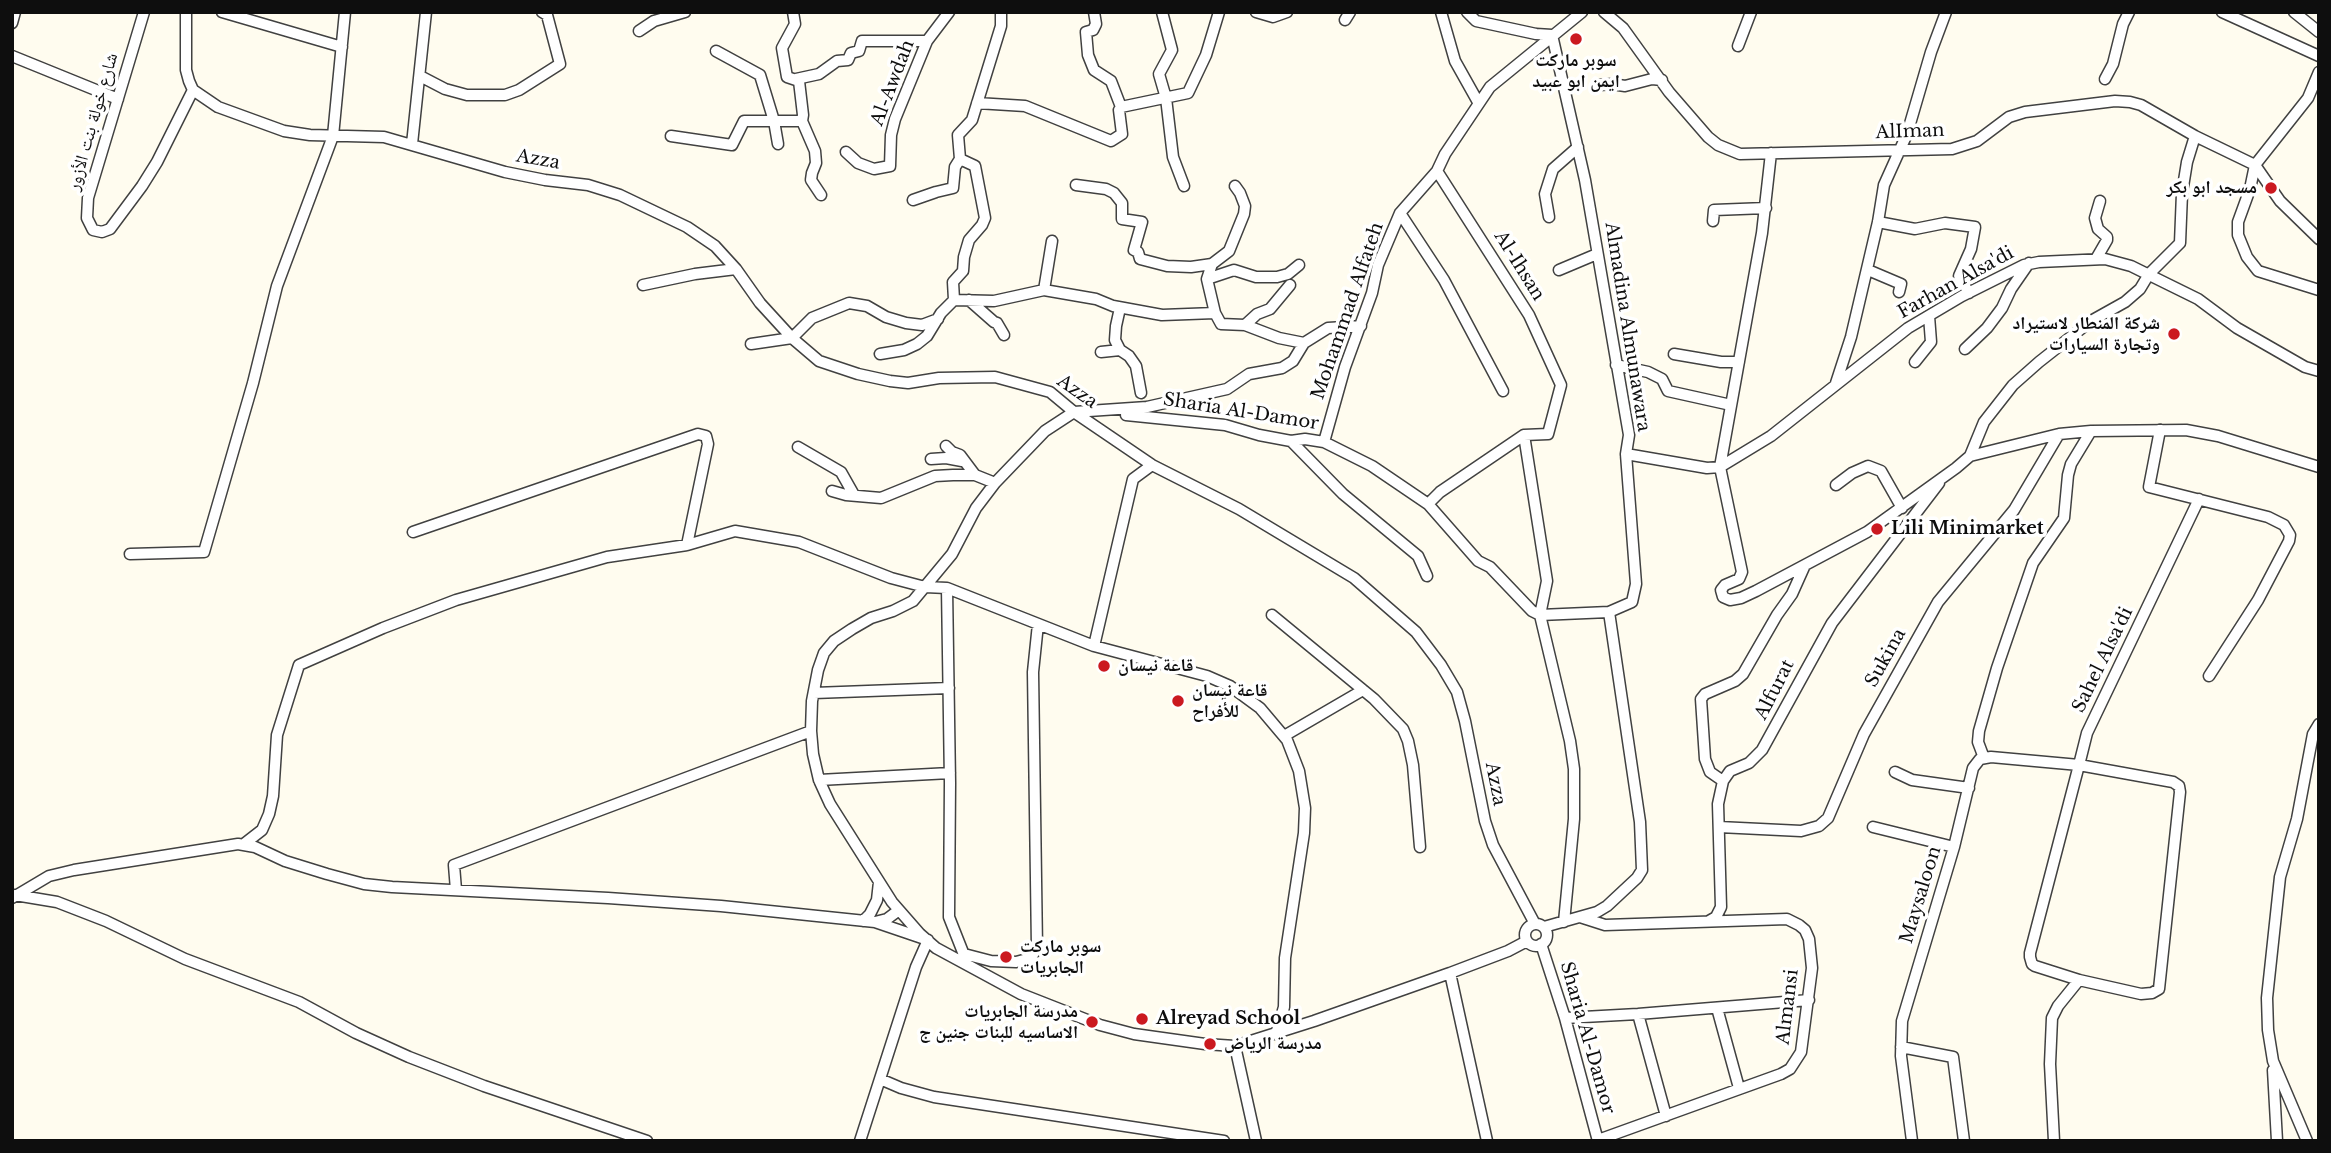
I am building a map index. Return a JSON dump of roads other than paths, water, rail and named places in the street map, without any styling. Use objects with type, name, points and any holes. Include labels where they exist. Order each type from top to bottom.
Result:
[{"type":"street","points":[[12,23],[15,12]]},
{"type":"street","points":[[186,12],[186,70],[193,90]]},
{"type":"street","points":[[222,12],[342,47]]},
{"type":"street","points":[[130,554],[204,552],[253,383],[277,286],[333,136],[345,12]]},
{"type":"street","points":[[412,144],[426,12]]},
{"type":"street","points":[[420,76],[445,89],[467,95],[505,95],[519,90],[560,64],[547,15],[542,12]]},
{"type":"street","points":[[639,31],[654,21],[685,12]]},
{"type":"street","points":[[793,12],[795,24],[782,48],[787,77],[796,79],[819,74],[837,61],[848,60],[851,53],[859,51],[862,41],[928,41]]},
{"type":"street","name":"Al-Awdah","points":[[846,152],[858,163],[874,169],[890,166],[891,135],[895,120],[928,41],[949,12]]},
{"type":"street","points":[[913,200],[953,188],[955,167],[960,159],[958,135],[972,120],[1001,26],[1001,12]]},
{"type":"street","points":[[977,103],[1026,107],[1111,141],[1122,134],[1119,110],[1121,107],[1111,81],[1094,70],[1088,55],[1086,32],[1093,30],[1096,24],[1094,12]]},
{"type":"street","points":[[1162,12],[1172,50],[1158,74],[1166,98],[1173,157],[1184,186]]},
{"type":"street","points":[[1121,107],[1188,93],[1206,55],[1219,12]]},
{"type":"street","points":[[1256,12],[1273,17],[1287,12]]},
{"type":"street","points":[[1440,12],[1455,61],[1478,102]]},
{"type":"street","points":[[1467,12],[1476,21],[1552,35]]},
{"type":"street","name":"Mohammad Alfateh","points":[[1324,442],[1378,265],[1400,214],[1437,171],[1444,154],[1490,87],[1582,12]]},
{"type":"street","name":"AlIman","points":[[1604,12],[1623,28],[1692,119],[1718,145],[1740,154],[1952,149],[1969,145],[2009,117],[2025,112],[2123,101],[2141,105],[2195,136],[2255,165]]},
{"type":"street","points":[[1738,46],[1751,12]]},
{"type":"street","points":[[1836,383],[1852,337],[1884,185],[1900,150],[1946,12]]},
{"type":"street","points":[[2105,79],[2129,12]]},
{"type":"street","points":[[2222,12],[2319,56]]},
{"type":"street","points":[[2294,12],[2319,32]]},
{"type":"street","name":"شارع خولة بنت الأزور","points":[[143,13],[87,205],[89,224],[99,232],[110,229],[150,174],[193,90]]},
{"type":"street","name":"Almadina Almunawara","points":[[1552,35],[1578,148],[1629,435],[1626,454],[1636,590],[1631,603],[1609,612]]},
{"type":"street","points":[[716,51],[760,75],[775,121],[778,144]]},
{"type":"street","points":[[12,56],[118,99]]},
{"type":"street","points":[[2319,72],[2308,98],[2255,165],[2238,222],[2238,235],[2254,267],[2263,274],[2319,290]]},
{"type":"street","points":[[796,79],[799,81],[802,101],[802,121],[815,151],[816,163],[811,180],[821,195]]},
{"type":"street","points":[[1600,85],[1612,83],[1625,86],[1652,79],[1662,80]]},
{"type":"street","name":"Azza","points":[[193,90],[218,107],[284,131],[384,137],[505,172],[588,186],[620,195],[687,227],[715,246],[736,269],[760,303],[792,338],[819,361],[858,374],[908,383],[939,378],[995,377],[1050,391],[1074,412],[1152,465],[1239,509],[1354,578],[1416,632],[1441,664],[1457,692],[1485,821],[1493,845],[1539,926]]},
{"type":"street","points":[[671,136],[732,145],[744,121],[802,121]]},
{"type":"street","points":[[1970,456],[1983,422],[2013,385],[2091,321],[2126,302],[2180,243],[2182,193],[2195,136]]},
{"type":"street","points":[[1549,217],[1545,194],[1553,169],[1578,148]]},
{"type":"street","points":[[1771,153],[1766,208],[1720,467],[1742,572],[1739,579],[1723,587],[1723,597],[1730,600],[1741,598],[1867,532],[1970,456],[2059,434],[2186,430],[2218,436],[2319,467]]},
{"type":"street","points":[[880,354],[917,344],[954,300],[953,282],[964,270],[964,257],[969,240],[985,220],[985,207],[975,166],[960,159]]},
{"type":"street","points":[[2255,165],[2280,201],[2319,239]]},
{"type":"street","name":"Al-Ihsan","points":[[1437,171],[1529,315],[1561,385],[1548,434],[1524,435]]},
{"type":"street","points":[[1076,185],[1106,189],[1114,193],[1122,204],[1122,219],[1142,222],[1133,250],[1138,252],[1140,260],[1167,266],[1213,264]]},
{"type":"street","points":[[1234,186],[1245,206],[1244,214],[1229,251],[1213,264],[1207,279],[1215,313],[1222,324],[1245,325],[1279,338],[1304,343]]},
{"type":"street","points":[[2096,259],[2107,240],[2098,229],[2095,218],[2101,201]]},
{"type":"street","points":[[1713,221],[1714,210],[1766,208]]},
{"type":"street","points":[[1400,214],[1444,280],[1503,391]]},
{"type":"street","points":[[1878,222],[1915,229],[1945,223],[1975,227],[1971,249],[1959,276],[1969,293]]},
{"type":"street","points":[[1044,290],[1052,241]]},
{"type":"street","points":[[1559,270],[1597,254]]},
{"type":"street","name":"Farhan Alsa'di","points":[[1720,467],[1771,436],[1908,328],[2029,263],[2096,259],[2123,262],[2198,299],[2236,328],[2305,367],[2319,371]]},
{"type":"street","points":[[1965,349],[1987,328],[2002,308],[2029,263]]},
{"type":"street","points":[[1207,279],[1234,270],[1256,278],[1277,277],[1288,274],[1299,265]]},
{"type":"street","points":[[643,285],[736,269]]},
{"type":"street","points":[[1868,270],[1901,284],[1899,292]]},
{"type":"street","points":[[1245,325],[1257,314],[1270,309],[1290,285]]},
{"type":"street","points":[[954,300],[994,301],[1044,290],[1162,315],[1215,313]]},
{"type":"street","points":[[970,300],[997,323],[1004,335]]},
{"type":"street","points":[[751,344],[792,338],[811,318],[849,303],[867,306],[886,317],[906,323],[922,325],[938,319]]},
{"type":"street","points":[[1120,308],[1115,340],[1136,366],[1141,393]]},
{"type":"street","points":[[1915,362],[1931,342],[1929,316]]},
{"type":"street","points":[[1361,326],[1328,328],[1304,343],[1293,361],[1282,368],[1249,374],[1227,389],[1147,407],[1074,412],[1045,431],[995,483],[976,508],[952,554],[913,601],[871,618],[834,641],[824,653],[814,693],[811,732],[820,780],[830,804],[879,881],[897,907],[928,940],[968,966],[1021,994],[1101,1025],[1134,1034],[1235,1046],[1450,973],[1527,941]]},
{"type":"street","points":[[1101,352],[1120,349]]},
{"type":"street","points":[[1674,354],[1721,362],[1739,362]]},
{"type":"street","points":[[1615,365],[1648,372],[1662,379],[1668,391],[1731,405]]},
{"type":"street","name":"Sharia Al-Damor","points":[[1074,412],[1147,415],[1225,425],[1291,441],[1305,439],[1324,442],[1372,466],[1427,504],[1478,561],[1490,567],[1532,611],[1540,615]]},
{"type":"street","points":[[2160,430],[2150,487],[2268,517],[2284,525],[2290,535],[2258,600],[2209,676]]},
{"type":"street","points":[[2054,1141],[2050,1064],[2052,1018],[2058,1006],[2079,980],[2141,993],[2152,993],[2159,989],[2180,789],[2174,782],[2079,765],[1984,758],[1979,749],[1979,731],[2000,657],[2033,563],[2064,518],[2071,464],[2091,431]]},
{"type":"street","name":"Sukina","points":[[1719,827],[1801,831],[1814,828],[1828,818],[1864,734],[1938,602],[2014,510],[2059,434]]},
{"type":"street","points":[[413,532],[698,435],[706,436],[708,444],[687,545]]},
{"type":"street","points":[[1427,504],[1440,492],[1524,435],[1547,581],[1540,615],[1574,769],[1574,819],[1564,922]]},
{"type":"street","points":[[1291,441],[1343,494],[1418,556],[1427,576]]},
{"type":"street","points":[[946,446],[964,460],[975,475]]},
{"type":"street","points":[[798,447],[841,471],[854,495]]},
{"type":"street","points":[[1626,454],[1707,468],[1720,467]]},
{"type":"street","points":[[931,459],[964,460]]},
{"type":"street","points":[[1094,646],[1133,479],[1152,465]]},
{"type":"street","points":[[1836,485],[1852,472],[1868,466],[1881,471],[1902,508]]},
{"type":"street","points":[[832,491],[881,498],[935,476],[975,475],[995,483]]},
{"type":"street","name":"Alfurat","points":[[1723,780],[1730,772],[1749,763],[1762,750],[1832,623],[1923,507],[1942,478]]},
{"type":"street","name":"Sahel Alsa'di","points":[[2079,980],[2035,966],[2030,961],[2031,948],[2087,733],[2199,499]]},
{"type":"street","points":[[244,844],[262,830],[269,814],[273,796],[277,735],[299,665],[456,600],[607,557],[687,545],[735,531],[799,542],[891,578],[925,587],[947,588],[1094,646],[1219,680],[1260,708],[1284,736],[1295,760],[1302,783],[1305,821],[1285,958],[1284,1007],[1276,1034]]},
{"type":"street","points":[[1699,923],[1714,919],[1721,907],[1718,804],[1723,780],[1710,772],[1705,759],[1702,697],[1743,674],[1792,594],[1805,565]]},
{"type":"street","points":[[947,588],[949,917],[968,966]]},
{"type":"street","points":[[1527,941],[1526,930],[1597,912],[1622,894],[1637,878],[1642,865],[1640,822],[1609,612],[1540,615]]},
{"type":"street","points":[[1272,614],[1363,690],[1394,719],[1408,741],[1413,765],[1420,847]]},
{"type":"street","points":[[964,954],[991,961],[1016,962],[1031,958],[1037,948],[1034,671],[1038,624]]},
{"type":"street","points":[[814,693],[949,688]]},
{"type":"street","points":[[1284,736],[1363,690]]},
{"type":"street","points":[[2277,1141],[2267,998],[2280,877],[2297,819],[2313,734],[2319,724]]},
{"type":"street","points":[[456,890],[454,865],[811,732]]},
{"type":"street","name":"Maysaloon","points":[[1912,1141],[1901,1047],[1902,1021],[1954,847],[1975,765],[1984,758]]},
{"type":"street","points":[[820,780],[950,772]]},
{"type":"street","points":[[1895,772],[1912,780],[1969,788]]},
{"type":"street","points":[[1873,827],[1954,847]]},
{"type":"street","points":[[14,896],[49,876],[74,870],[223,845],[244,844],[285,861],[364,884],[392,887],[658,901],[869,921],[887,919],[897,907]]},
{"type":"street","points":[[869,921],[877,900],[879,881]]},
{"type":"street","points":[[14,896],[48,900],[82,912],[185,959],[299,1002],[408,1057],[484,1086],[647,1141]]},
{"type":"street","name":"Almansi","points":[[1580,917],[1605,925],[1787,919],[1799,925],[1809,939],[1812,968],[1801,1052],[1790,1069],[1598,1140]]},
{"type":"street","points":[[869,921],[928,940]]},
{"type":"street","points":[[1527,941],[1533,945],[1541,944],[1547,937],[1539,926]]},
{"type":"street","points":[[860,1141],[916,967],[928,940]]},
{"type":"street","name":"Sharia Al-Damor","points":[[1541,944],[1566,1018],[1598,1140]]},
{"type":"street","points":[[1450,973],[1487,1141]]},
{"type":"street","points":[[1566,1018],[1809,1000]]},
{"type":"street","points":[[1717,1007],[1739,1088]]},
{"type":"street","points":[[1638,1014],[1666,1116]]},
{"type":"street","points":[[1235,1046],[1256,1141]]},
{"type":"street","points":[[1901,1047],[1953,1057],[1964,1141]]},
{"type":"street","points":[[2273,1061],[2307,1141]]},
{"type":"street","points":[[880,1079],[934,1097],[1224,1141]]},
{"type":"place","name":"سوبر ماركت ايمن ابو عبيد","points":[[1576,39]]},
{"type":"place","name":"مسجد ابو بكر","points":[[2271,188]]},
{"type":"place","name":"شركة المنطار لاستيراد وتجارة السيارات","points":[[2174,334]]},
{"type":"place","name":"Lili Minimarket","points":[[1877,529]]},
{"type":"place","name":"قاعة نيسان","points":[[1104,666]]},
{"type":"place","name":"قاعة نيسان للأفراح","points":[[1178,701]]},
{"type":"place","name":"سوبر ماركت الجابريات","points":[[1006,957]]},
{"type":"place","name":"Alreyad School","points":[[1142,1019]]},
{"type":"place","name":"مدرسة الجابريات الاساسيه للبنات جنين ج","points":[[1092,1022]]},
{"type":"place","name":"مدرسة الرياض","points":[[1210,1044]]}]
